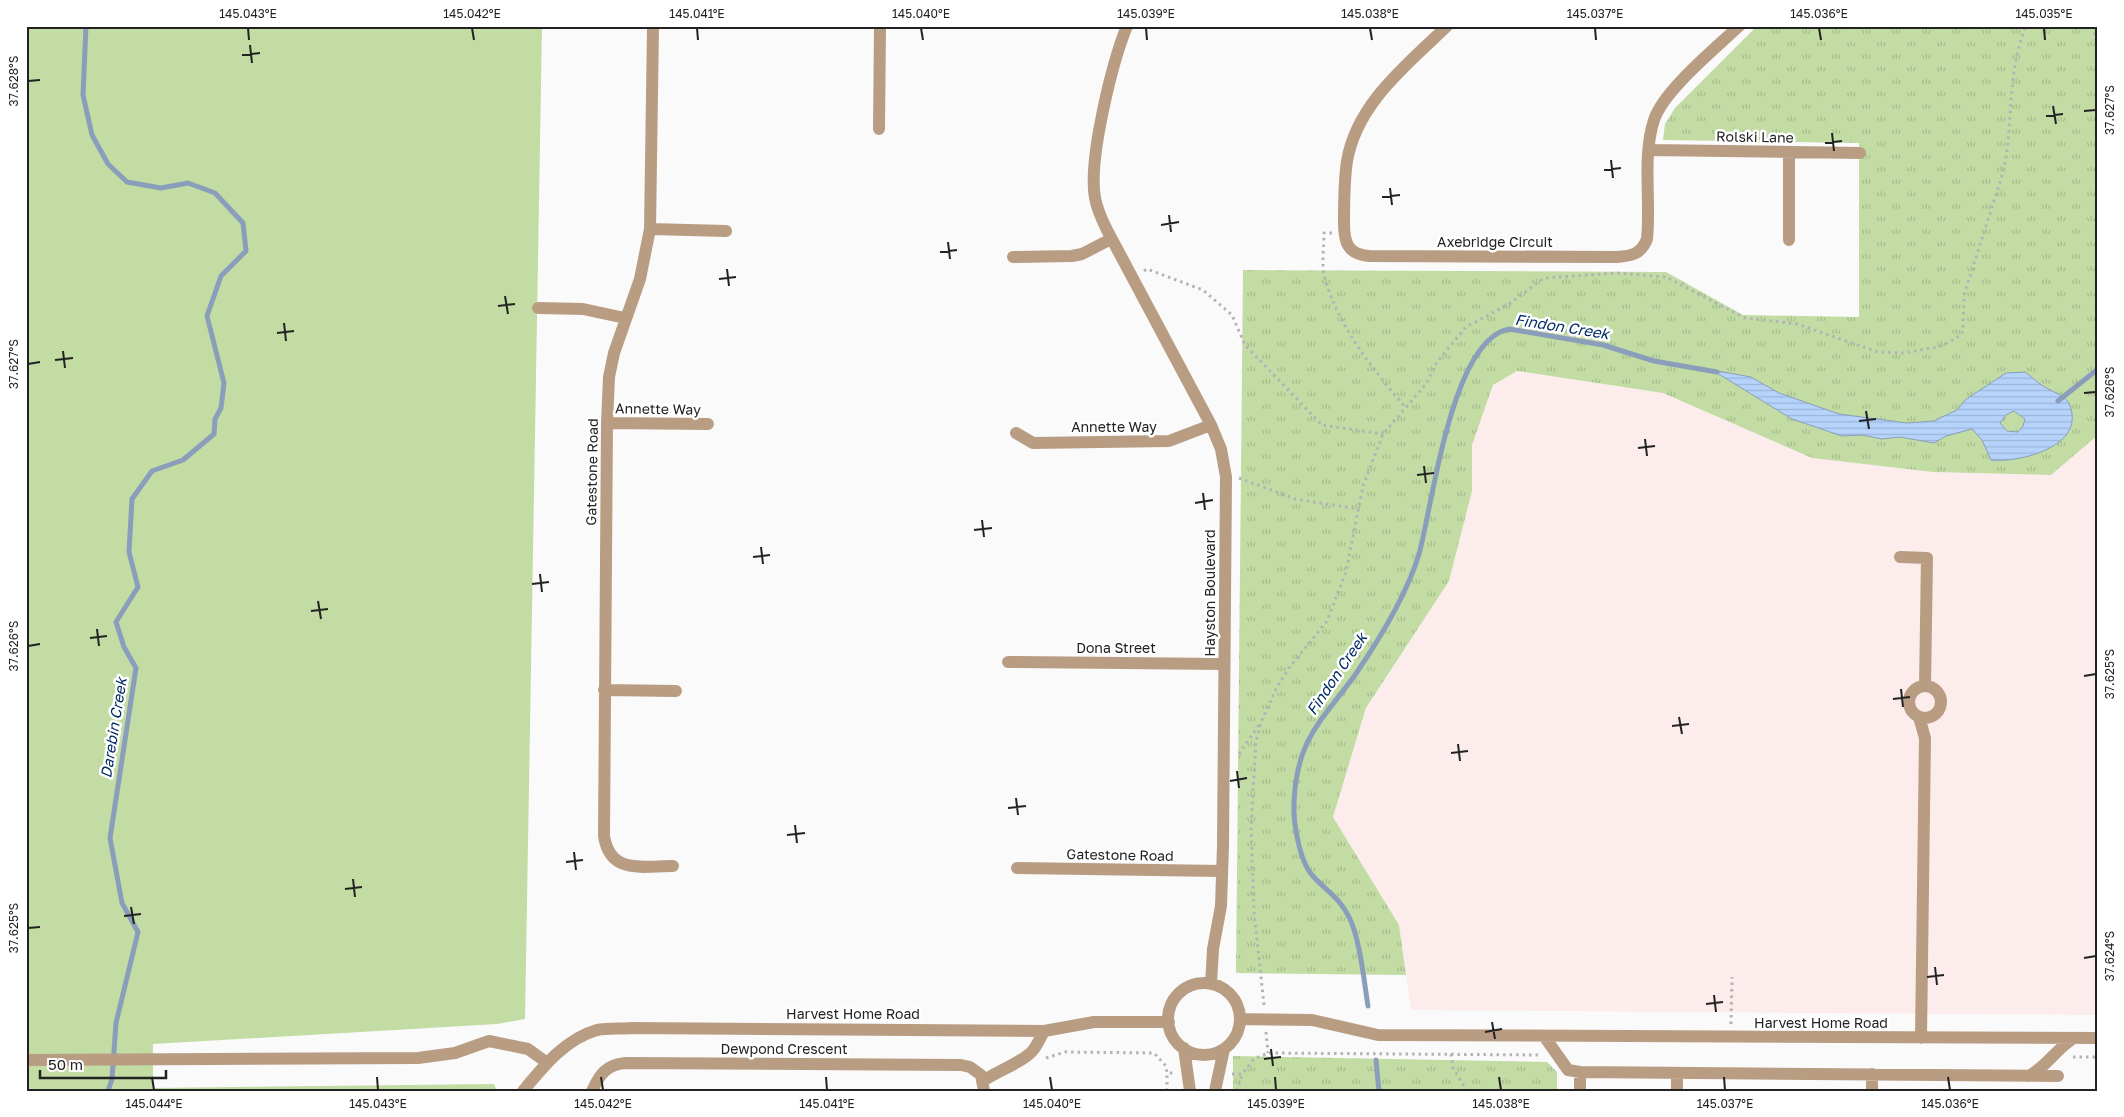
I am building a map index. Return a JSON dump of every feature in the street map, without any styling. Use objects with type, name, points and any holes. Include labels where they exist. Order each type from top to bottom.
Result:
[{"type":"street","name":"Gatestone Road","points":[[653,26],[650,229],[640,279],[625,318],[609,377],[604,690],[604,836],[607,852],[621,864],[673,866]]},
{"type":"street","points":[[879,129],[880,26]]},
{"type":"street","name":"Hayston Boulevard","points":[[1127,26],[1116,61],[1095,160],[1095,199],[1111,238],[1211,425],[1221,449],[1226,477],[1221,906],[1213,949],[1211,984]]},
{"type":"street","points":[[1344,233],[1346,170],[1358,126],[1369,107],[1385,88],[1447,26]]},
{"type":"street","name":"Axebridge Circuit","points":[[1344,233],[1348,247],[1361,255],[1617,258],[1634,255],[1644,246],[1647,239],[1650,150],[1654,118],[1665,101],[1739,26]]},
{"type":"street","name":"Rolski Lane","points":[[1650,150],[1860,153]]},
{"type":"street","points":[[1789,152],[1789,240]]},
{"type":"street","points":[[650,229],[726,231]]},
{"type":"street","points":[[1013,257],[1072,256],[1082,254],[1111,238]]},
{"type":"street","points":[[538,308],[583,309],[625,318]]},
{"type":"street","name":"Annette Way","points":[[607,423],[708,424]]},
{"type":"street","name":"Annette Way","points":[[1016,433],[1033,443],[1169,442],[1211,425]]},
{"type":"street","points":[[1900,557],[1927,558],[1925,686]]},
{"type":"street","name":"Dona Street","points":[[1008,662],[1224,664]]},
{"type":"street","points":[[1918,717],[1926,718],[1933,716],[1940,710],[1941,699],[1936,690],[1925,686],[1916,689],[1910,697],[1910,707],[1918,717],[1925,738],[1921,1038]]},
{"type":"street","points":[[604,690],[676,691]]},
{"type":"street","points":[[1925,738],[1933,716]]},
{"type":"street","name":"Gatestone Road","points":[[1017,868],[1222,871]]},
{"type":"street","points":[[1184,1048],[1204,1055],[1224,1049],[1233,1041],[1240,1019],[1238,1007],[1232,996],[1222,988],[1211,984],[1189,986],[1173,1001],[1169,1022],[1171,1032],[1184,1048],[1190,1091]]},
{"type":"street","name":"Harvest Home Road","points":[[1240,1019],[1312,1020],[1378,1035],[2098,1038]]},
{"type":"street","name":"Harvest Home Road","points":[[523,1091],[546,1062],[571,1043],[597,1030],[632,1028],[1044,1031],[1094,1022],[1169,1022]]},
{"type":"street","name":"Dewpond Crescent","points":[[592,1091],[603,1071],[609,1066],[625,1062],[961,1065],[976,1070],[984,1086],[997,1071],[1025,1058],[1034,1050],[1044,1031]]},
{"type":"street","points":[[1544,1036],[1568,1070],[1580,1072],[2058,1076]]},
{"type":"street","points":[[2029,1076],[2044,1066],[2061,1046],[2074,1038]]},
{"type":"street","points":[[26,1060],[418,1058],[456,1053],[489,1041],[528,1049],[546,1062]]},
{"type":"street","points":[[1215,1091],[1224,1049]]},
{"type":"street","points":[[1580,1072],[1580,1091]]},
{"type":"street","points":[[1677,1073],[1677,1091]]},
{"type":"street","points":[[1872,1074],[1872,1091]]},
{"type":"path","points":[[1268,1053],[1254,912],[1251,828],[1256,741],[1262,720],[1276,689],[1289,668],[1327,621],[1346,572],[1369,469],[1382,434],[1426,384],[1436,362],[1466,327],[1509,304],[1535,284],[1550,276],[1617,273],[1666,277],[1745,318],[1797,324],[1878,352],[1904,353],[1947,344],[1961,335],[1964,295],[2003,173],[2007,154],[2010,96],[2014,65],[2026,26]]},
{"type":"path","points":[[2093,26],[2098,50]]},
{"type":"path","points":[[1344,233],[1324,233],[1324,277],[1344,324],[1391,391],[1406,408]]},
{"type":"path","points":[[1132,277],[1148,269],[1203,290],[1232,315],[1245,345],[1322,425],[1382,434]]},
{"type":"path","points":[[1226,477],[1242,478],[1302,500],[1359,509]]},
{"type":"path","points":[[1224,776],[1262,720]]},
{"type":"path","points":[[1731,1037],[1732,977]]},
{"type":"path","points":[[1042,1061],[1054,1054],[1065,1052],[1154,1053],[1166,1066],[1167,1091]]},
{"type":"path","points":[[1238,1091],[1242,1074],[1254,1059],[1268,1053],[1451,1054],[1453,1068],[1467,1091]]},
{"type":"path","points":[[1167,1073],[1189,1073]]},
{"type":"path","points":[[1218,1073],[1242,1074]]},
{"type":"shaded area","points":[[1516,371],[1663,393],[1812,458],[1933,472],[2051,475],[2098,435],[2098,1015],[1411,1010],[1399,925],[1333,817],[1366,709],[1449,581],[1472,491],[1472,445],[1493,385]]},
{"type":"green space","points":[[26,26],[542,26],[525,1019],[497,1024],[153,1044],[153,1088],[494,1084],[497,1091],[26,1091]]},
{"type":"green space","points":[[1757,26],[2098,26],[2098,435],[2051,475],[1933,472],[1812,458],[1663,393],[1517,371],[1493,385],[1472,445],[1472,491],[1449,581],[1366,708],[1333,817],[1399,925],[1406,975],[1236,973],[1243,270],[1666,272],[1743,315],[1859,317],[1859,143],[1663,140],[1665,124],[1675,108]]},
{"type":"green space","points":[[1233,1056],[1547,1062],[1557,1072],[1557,1091],[1233,1091]]},
{"type":"water","points":[[1712,370],[1751,377],[1779,393],[1839,414],[1907,423],[1934,421],[1957,410],[1965,400],[2006,373],[2025,372],[2066,400],[2070,404],[2072,414],[2071,426],[2065,436],[2055,445],[2029,456],[2002,460],[1991,460],[1982,440],[1972,429],[1946,436],[1934,443],[1900,437],[1882,439],[1862,435],[1842,436],[1792,419]],"holes":[[[2014,411],[2025,419],[2023,426],[2018,432],[2007,431],[2000,423],[2006,415]]]},
{"type":"waterway","name":"Darebin Creek","points":[[86,26],[83,95],[92,135],[108,164],[127,182],[161,188],[188,183],[215,193],[243,223],[246,251],[221,276],[207,316],[224,383],[221,408],[215,419],[214,434],[183,460],[152,471],[132,499],[129,552],[138,587],[116,622],[124,647],[136,668],[110,838],[122,903],[138,932],[116,1023],[112,1079],[108,1091]]},
{"type":"waterway","name":"Findon Creek","points":[[1368,1006],[1359,948],[1353,926],[1337,899],[1307,868],[1300,850],[1294,810],[1296,780],[1300,762],[1313,732],[1373,647],[1392,616],[1414,569],[1425,530],[1438,464],[1448,427],[1459,392],[1472,362],[1489,340],[1509,329],[1603,345],[1654,361],[1717,372]]},
{"type":"waterway","name":"Findon Creek","points":[[2058,401],[2098,369]]},
{"type":"waterway","name":"Findon Creek","points":[[1376,1060],[1379,1091]]}]
